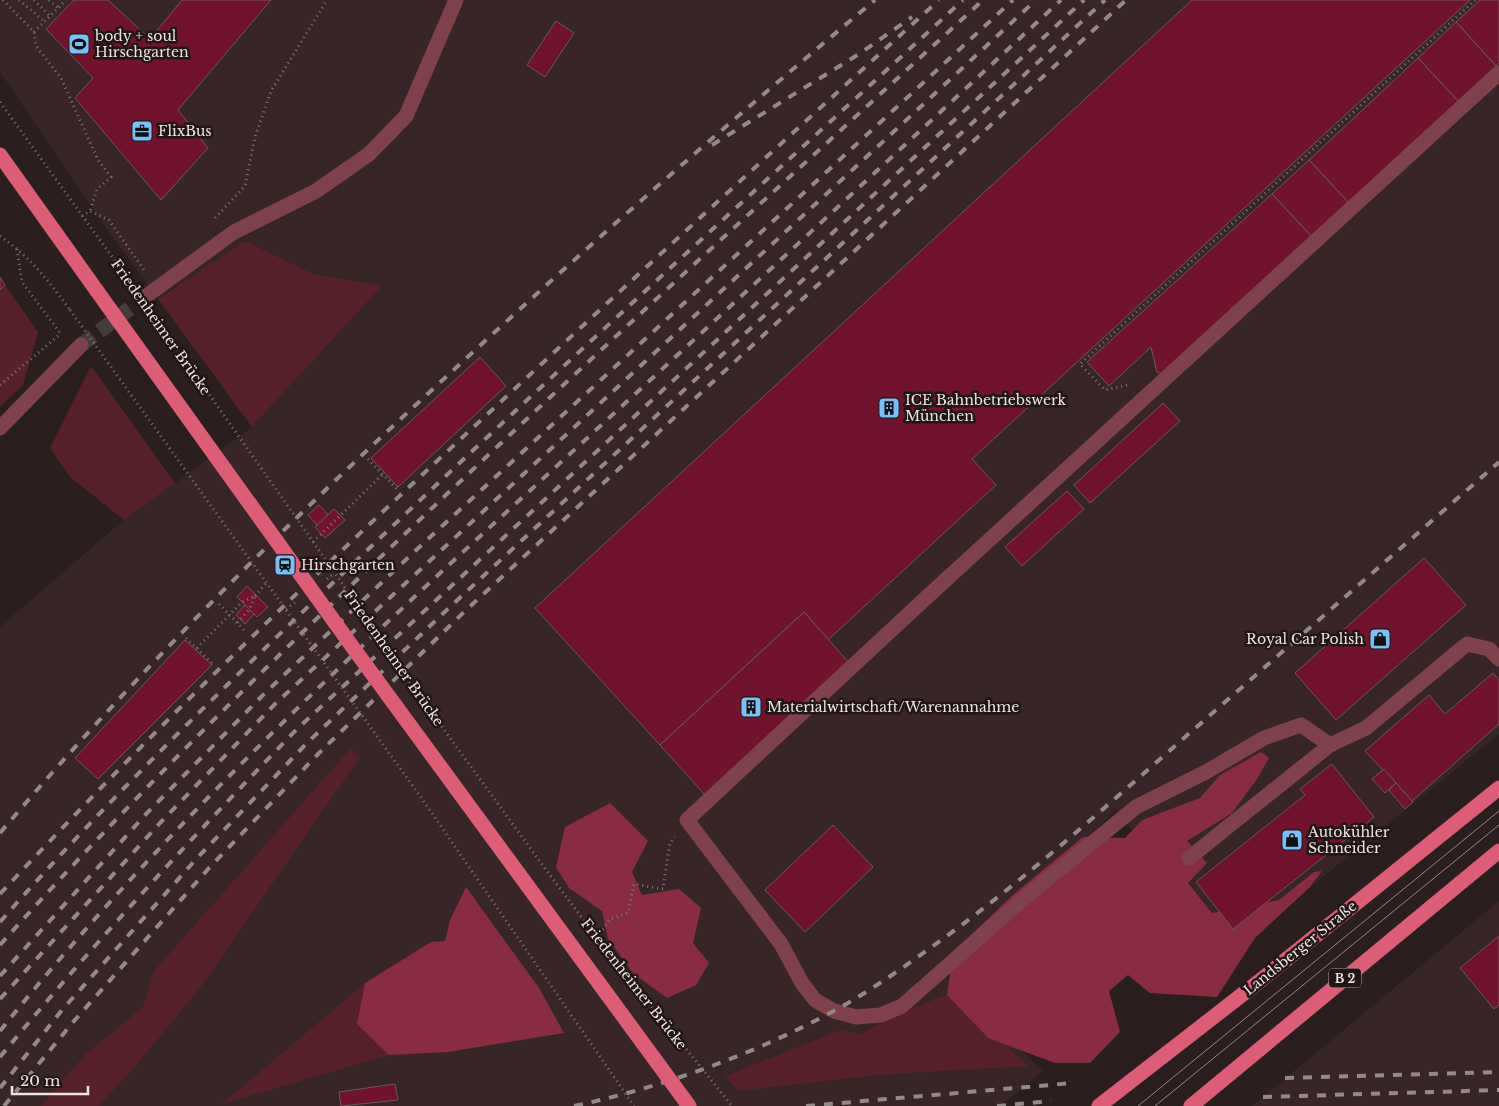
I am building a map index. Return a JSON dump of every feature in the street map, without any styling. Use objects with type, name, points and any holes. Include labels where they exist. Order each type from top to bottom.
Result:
[{"type":"main road","name":"Friedenheimer Brücke","points":[[0,155],[348,642],[689,1106]]},
{"type":"main road","name":"Landsberger Straße","points":[[1099,1106],[1261,980],[1499,788]]},
{"type":"main road","name":"B 2","points":[[1192,1106],[1499,851]]},
{"type":"lane","points":[[149,294],[234,232],[316,191],[369,154],[406,116],[456,0]]},
{"type":"lane","points":[[1330,745],[1301,726],[1264,738],[1206,772],[1136,807],[1022,900],[902,1006],[881,1015],[856,1017],[834,1012],[815,1000],[802,983],[781,944],[687,820],[927,597],[1499,73]]},
{"type":"lane","points":[[0,428],[81,345]]},
{"type":"lane","points":[[1189,858],[1330,745],[1366,728],[1467,644],[1489,648],[1499,659]]},
{"type":"path","points":[[3,0],[34,32],[36,46],[61,78],[98,160],[111,177],[97,189],[90,211],[82,216]]},
{"type":"path","points":[[19,0],[44,21]]},
{"type":"path","points":[[34,0],[50,16]]},
{"type":"path","points":[[49,0],[58,8]]},
{"type":"path","points":[[214,219],[245,186],[254,137],[271,91],[327,0]]},
{"type":"path","points":[[1092,376],[1080,364],[1217,242],[1475,0]]},
{"type":"path","points":[[34,32],[64,1]]},
{"type":"path","name":"Friedenheimer Brücke","points":[[0,102],[123,272],[400,669],[597,938],[732,1106]]},
{"type":"path","points":[[90,211],[109,220],[144,270]]},
{"type":"path","points":[[0,236],[17,248],[44,273],[420,796],[634,1106]]},
{"type":"path","points":[[17,248],[22,282],[61,334]]},
{"type":"path","points":[[140,273],[152,265]]},
{"type":"path","points":[[0,385],[68,328]]},
{"type":"path","points":[[368,459],[397,489]]},
{"type":"path","points":[[313,542],[383,474]]},
{"type":"path","points":[[237,623],[249,610],[255,596],[267,582]]},
{"type":"path","points":[[197,648],[242,602],[255,596]]},
{"type":"path","points":[[218,604],[245,631]]},
{"type":"path","points":[[186,638],[213,664]]},
{"type":"path","points":[[597,938],[610,919],[628,913],[634,884],[662,889],[667,859]]},
{"type":"shaded area","points":[[0,0],[1499,0],[1499,734],[1227,955],[1116,810],[944,974],[1043,1071],[1000,1106],[0,1106],[0,627],[120,523],[252,427],[382,286],[314,274],[245,241],[158,299],[103,224],[0,72]]},
{"type":"shaded area","points":[[245,241],[314,274],[382,286],[252,427],[158,299]]},
{"type":"shaded area","points":[[5,285],[38,332],[23,385],[0,407],[0,290]]},
{"type":"shaded area","points":[[91,366],[175,483],[124,520],[70,477],[50,448]]},
{"type":"shaded area","points":[[350,749],[360,757],[200,988],[138,1063],[99,1106],[41,1106],[83,1057],[143,1007],[154,971]]},
{"type":"shaded area","points":[[1261,752],[1269,758],[1257,779],[1232,813],[1187,841],[1207,863],[1188,883],[1212,913],[1279,900],[1314,872],[1322,871],[1310,887],[1255,938],[1217,997],[1150,993],[1128,975],[1109,991],[1120,1032],[1090,1063],[1055,1063],[988,1038],[947,995],[953,952],[1014,894],[1083,837],[1125,838],[1142,820],[1200,798],[1220,775]]},
{"type":"shaded area","points":[[610,803],[648,841],[632,872],[642,895],[679,889],[701,908],[693,943],[709,963],[696,985],[667,998],[634,974],[608,939],[602,911],[569,888],[556,867],[565,827]]},
{"type":"shaded area","points":[[466,887],[539,988],[564,1033],[448,1052],[389,1055],[357,1024],[365,983],[431,942],[445,941],[450,920]]},
{"type":"shaded area","points":[[1499,901],[1499,1106],[1252,1106],[1323,1047]]},
{"type":"shaded area","points":[[365,983],[357,1024],[389,1055],[222,1104]]},
{"type":"shaded area","points":[[947,995],[988,1038],[1005,1044],[1028,1066],[878,1075],[739,1091],[725,1076],[841,1030],[859,1034],[917,1006]]},
{"type":"building","points":[[74,0],[108,0],[150,39],[182,0],[271,0],[178,110],[208,148],[161,200],[75,98],[93,78],[46,29]]},
{"type":"building","name":"ICE Bahnbetriebswerk München","points":[[1192,0],[1470,0],[972,459],[996,485],[828,640],[804,612],[660,745],[535,608]]},
{"type":"building","points":[[1480,0],[1499,0],[1499,63],[1496,66],[1456,22]]},
{"type":"building","points":[[556,21],[574,33],[545,77],[527,65]]},
{"type":"building","points":[[1456,22],[1496,66],[1458,101],[1418,58]]},
{"type":"building","points":[[1418,58],[1458,101],[1349,203],[1309,160]]},
{"type":"building","points":[[1309,160],[1349,203],[1312,237],[1272,194]]},
{"type":"building","points":[[1272,194],[1312,237],[1164,374],[1157,372],[1151,347],[1109,386],[1087,362]]},
{"type":"building","points":[[0,277],[5,285],[0,290]]},
{"type":"building","points":[[480,357],[506,386],[398,487],[371,458]]},
{"type":"building","points":[[1163,403],[1180,421],[1090,503],[1074,485]]},
{"type":"building","points":[[1067,491],[1084,509],[1022,566],[1005,547]]},
{"type":"building","points":[[319,505],[338,526],[327,536],[308,515]]},
{"type":"building","points":[[334,509],[345,520],[325,538],[315,527]]},
{"type":"building","name":"Royal Car Polish","points":[[1424,558],[1466,605],[1336,720],[1295,673]]},
{"type":"building","points":[[247,586],[268,607],[257,617],[237,597]]},
{"type":"building","points":[[245,605],[254,614],[245,624],[236,615]]},
{"type":"building","name":"Materialwirtschaft/Warenannahme","points":[[804,612],[850,664],[706,796],[660,745]]},
{"type":"building","points":[[185,640],[212,665],[98,779],[75,758]]},
{"type":"building","points":[[1493,673],[1499,680],[1499,724],[1412,801],[1365,751],[1429,695],[1445,714]]},
{"type":"building","points":[[1332,764],[1374,817],[1233,929],[1196,882],[1305,795],[1300,789]]},
{"type":"building","points":[[1384,769],[1396,783],[1385,793],[1372,779]]},
{"type":"building","points":[[1396,783],[1413,802],[1405,809],[1389,790]]},
{"type":"building","points":[[833,825],[873,867],[805,932],[765,890]]},
{"type":"building","points":[[1499,936],[1499,1005],[1494,1009],[1460,968]]},
{"type":"building","points":[[395,1084],[398,1100],[341,1106],[339,1092]]},
{"type":"tunnel","points":[[81,345],[149,294]]},
{"type":"tram line","points":[[1138,1106],[1499,811]]},
{"type":"tram line","points":[[1155,1106],[1499,825]]},
{"type":"railway","points":[[0,833],[160,655],[329,486],[499,328],[605,233],[766,92],[875,0]]},
{"type":"railway","points":[[0,894],[119,769],[366,528],[659,255],[939,0]]},
{"type":"railway","points":[[0,922],[123,789],[338,578],[571,360],[963,0]]},
{"type":"railway","points":[[0,945],[88,849],[179,755],[364,573],[594,356],[983,0]]},
{"type":"railway","points":[[0,976],[146,814],[265,693],[414,552],[1013,0]]},
{"type":"railway","points":[[0,999],[160,823],[275,704],[1036,0]]},
{"type":"railway","points":[[0,1031],[62,956],[127,883],[263,742],[403,607],[1061,0]]},
{"type":"railway","points":[[0,1057],[145,890],[297,729],[1084,0]]},
{"type":"railway","points":[[0,1088],[62,1010],[198,857],[308,742],[452,605],[1105,0]]},
{"type":"railway","points":[[4,1106],[74,1021],[209,868],[318,754],[464,612],[1126,0]]},
{"type":"railway","points":[[712,145],[859,54],[912,17]]},
{"type":"railway","points":[[574,1106],[641,1089],[739,1056],[802,1028],[845,1005],[908,964],[966,922],[1061,845],[1499,462]]},
{"type":"railway","points":[[1285,1078],[1499,1072]]},
{"type":"railway","points":[[806,1106],[1073,1083]]},
{"type":"railway","points":[[1263,1097],[1499,1090]]},
{"type":"railway","points":[[997,1106],[1051,1101]]},
{"type":"place","name":"body + soul Hirschgarten","points":[[79,44]]},
{"type":"place","name":"FlixBus","points":[[142,131]]},
{"type":"place","name":"ICE Bahnbetriebswerk München","points":[[889,408]]},
{"type":"place","name":"Hirschgarten","points":[[285,565]]},
{"type":"place","name":"Royal Car Polish","points":[[1380,639]]},
{"type":"place","name":"Materialwirtschaft/Warenannahme","points":[[751,707]]},
{"type":"place","name":"Autokühler Schneider","points":[[1292,840]]}]
